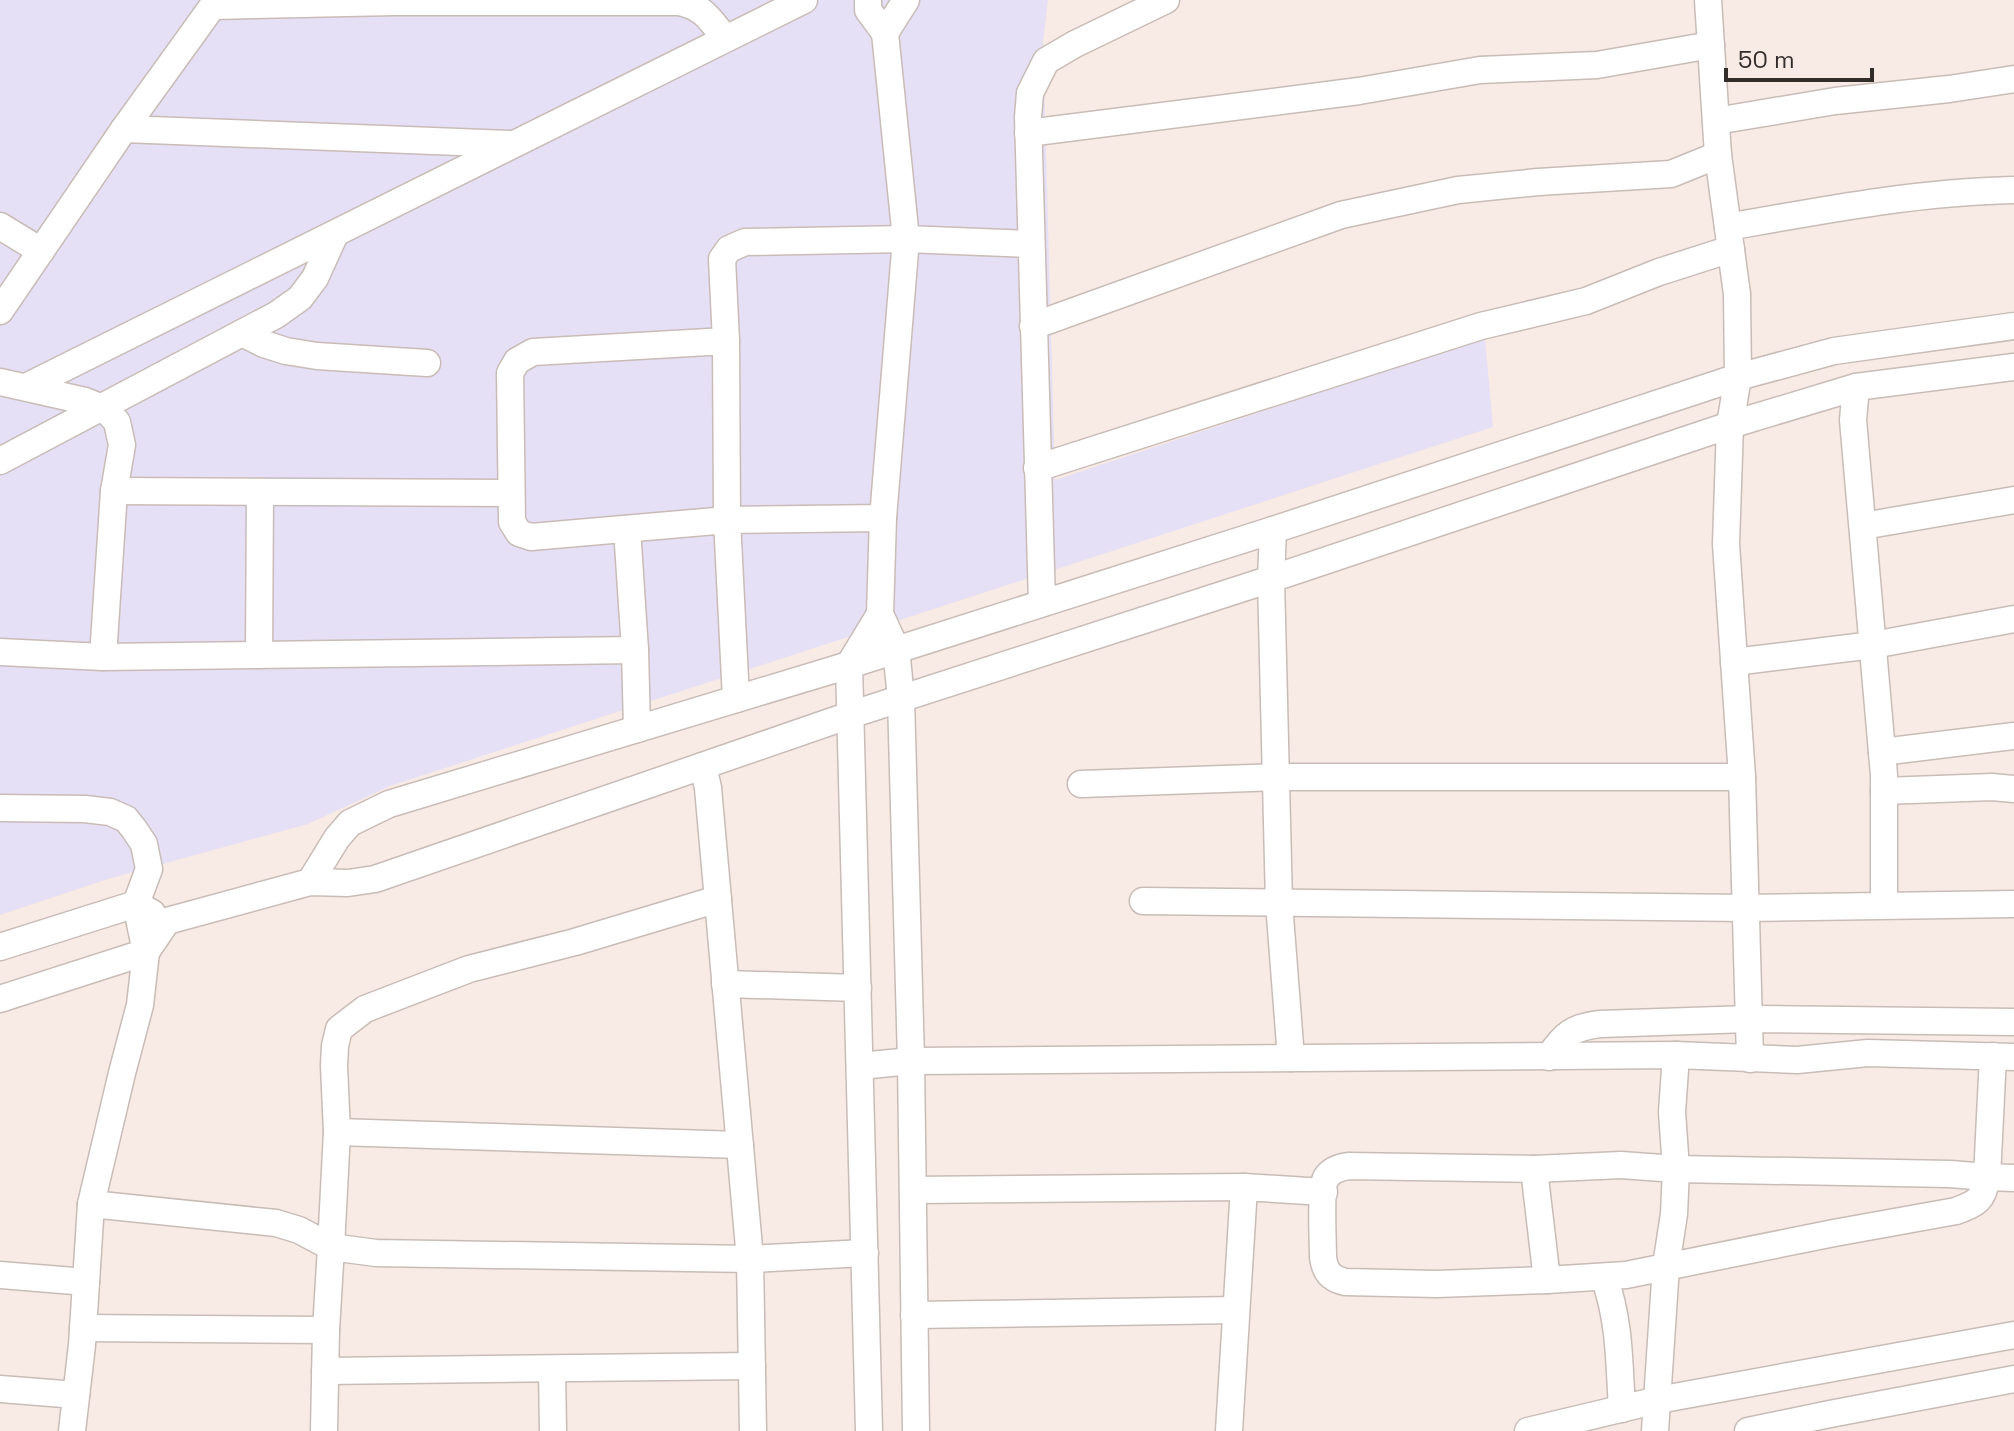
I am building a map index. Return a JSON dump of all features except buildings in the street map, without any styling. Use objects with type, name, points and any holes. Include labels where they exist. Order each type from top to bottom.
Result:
[{"type":"street","points":[[26,387],[804,0]]},
{"type":"street","points":[[885,33],[906,0]]},
{"type":"street","points":[[1042,603],[1028,133],[1030,93],[1046,61],[1166,0]]},
{"type":"street","points":[[1708,0],[1718,155],[1737,294],[1738,377],[1730,425],[1726,544],[1742,777],[1750,1059]]},
{"type":"street","points":[[0,311],[124,129],[216,3],[679,2],[694,5],[725,38]]},
{"type":"street","points":[[876,3],[885,33],[906,239],[883,518],[880,614],[896,649],[901,698],[911,1061],[916,1431]]},
{"type":"street","points":[[1028,133],[1359,91],[1480,70],[1597,65],[1711,45]]},
{"type":"street","points":[[1716,121],[1835,101],[2014,79]]},
{"type":"street","points":[[124,129],[513,144]]},
{"type":"street","points":[[1033,326],[1341,215],[1458,190],[1671,174],[1718,155]]},
{"type":"street","points":[[1037,468],[1481,326],[1586,301],[1659,272],[1730,238],[1842,206],[1962,191],[2014,190]]},
{"type":"street","points":[[0,226],[41,251]]},
{"type":"street","points":[[0,461],[276,315],[300,298],[315,278],[335,234]]},
{"type":"street","points":[[736,699],[727,520],[726,341],[722,259],[729,249],[745,242],[906,239],[1031,244]]},
{"type":"street","points":[[310,882],[350,823],[389,804],[849,665],[1738,377],[1834,351],[2014,326]]},
{"type":"street","points":[[242,333],[286,351],[427,363]]},
{"type":"street","points":[[726,341],[533,352],[517,361],[510,373],[511,493],[512,522],[519,533],[531,537],[727,520],[883,518]]},
{"type":"street","points":[[0,999],[146,952],[167,921],[310,882],[348,883],[375,879],[850,715],[1271,579],[1730,425],[1856,387],[2014,367]]},
{"type":"street","points":[[0,382],[85,401],[105,409],[117,422],[122,445],[114,491],[103,657]]},
{"type":"street","points":[[1856,387],[1853,420],[1882,752],[1884,905]]},
{"type":"street","points":[[114,491],[511,493]]},
{"type":"street","points":[[259,655],[260,492]]},
{"type":"street","points":[[1863,526],[2014,500]]},
{"type":"street","points":[[627,529],[637,729]]},
{"type":"street","points":[[1273,530],[1271,579],[1279,903],[1291,1058]]},
{"type":"street","points":[[869,1431],[849,665],[880,614]]},
{"type":"street","points":[[1734,662],[1873,645],[2014,619]]},
{"type":"street","points":[[0,652],[103,657],[635,650]]},
{"type":"street","points":[[1882,752],[2014,736]]},
{"type":"street","points":[[703,766],[708,788],[750,1259],[753,1431]]},
{"type":"street","points":[[1081,784],[1459,775],[1742,777]]},
{"type":"street","points":[[1884,791],[2014,789]]},
{"type":"street","points":[[0,808],[110,812],[126,819],[144,844],[149,869],[136,904],[146,952],[140,1005],[91,1204],[72,1431]]},
{"type":"street","points":[[324,1431],[337,1132],[335,1046],[339,1029],[365,1009],[469,969],[575,942],[718,899]]},
{"type":"street","points":[[1143,901],[1746,908],[2014,904]]},
{"type":"street","points":[[0,947],[136,904],[167,921]]},
{"type":"street","points":[[725,984],[858,988]]},
{"type":"street","points":[[1549,1057],[1559,1041],[1573,1030],[1600,1024],[1749,1019],[2014,1022]]},
{"type":"street","points":[[860,1066],[911,1061],[1676,1055],[1797,1060],[1868,1053],[2004,1057],[1987,1177],[1985,1191],[1974,1203],[1956,1211],[1626,1275],[1437,1284],[1345,1282],[1333,1279],[1325,1269],[1324,1192],[1326,1177],[1349,1166],[1534,1169],[1621,1165],[1676,1169],[1950,1174],[1987,1177],[2014,1178]]},
{"type":"street","points":[[1655,1431],[1666,1266],[1674,1214],[1676,1169],[1672,1112],[1676,1055]]},
{"type":"street","points":[[337,1132],[740,1145]]},
{"type":"street","points":[[1534,1169],[1547,1280]]},
{"type":"street","points":[[913,1190],[1244,1187],[1324,1192]]},
{"type":"street","points":[[1229,1431],[1244,1187]]},
{"type":"street","points":[[91,1204],[276,1223],[299,1230],[331,1247],[376,1253],[750,1259],[865,1253]]},
{"type":"street","points":[[0,1275],[86,1282]]},
{"type":"street","points":[[1604,1277],[1617,1326],[1622,1409]]},
{"type":"street","points":[[914,1315],[1236,1310]]},
{"type":"street","points":[[83,1328],[326,1330]]},
{"type":"street","points":[[1528,1431],[1658,1400],[2014,1335]]},
{"type":"street","points":[[325,1371],[752,1366]]},
{"type":"street","points":[[552,1369],[553,1431]]},
{"type":"street","points":[[1748,1431],[1832,1422],[2014,1379]]},
{"type":"street","points":[[0,1389],[76,1395]]},
{"type":"shaded area","points":[[0,0],[1048,0],[1043,42],[1055,480],[1485,338],[1493,427],[390,786],[308,824],[108,879],[0,915]]}]
